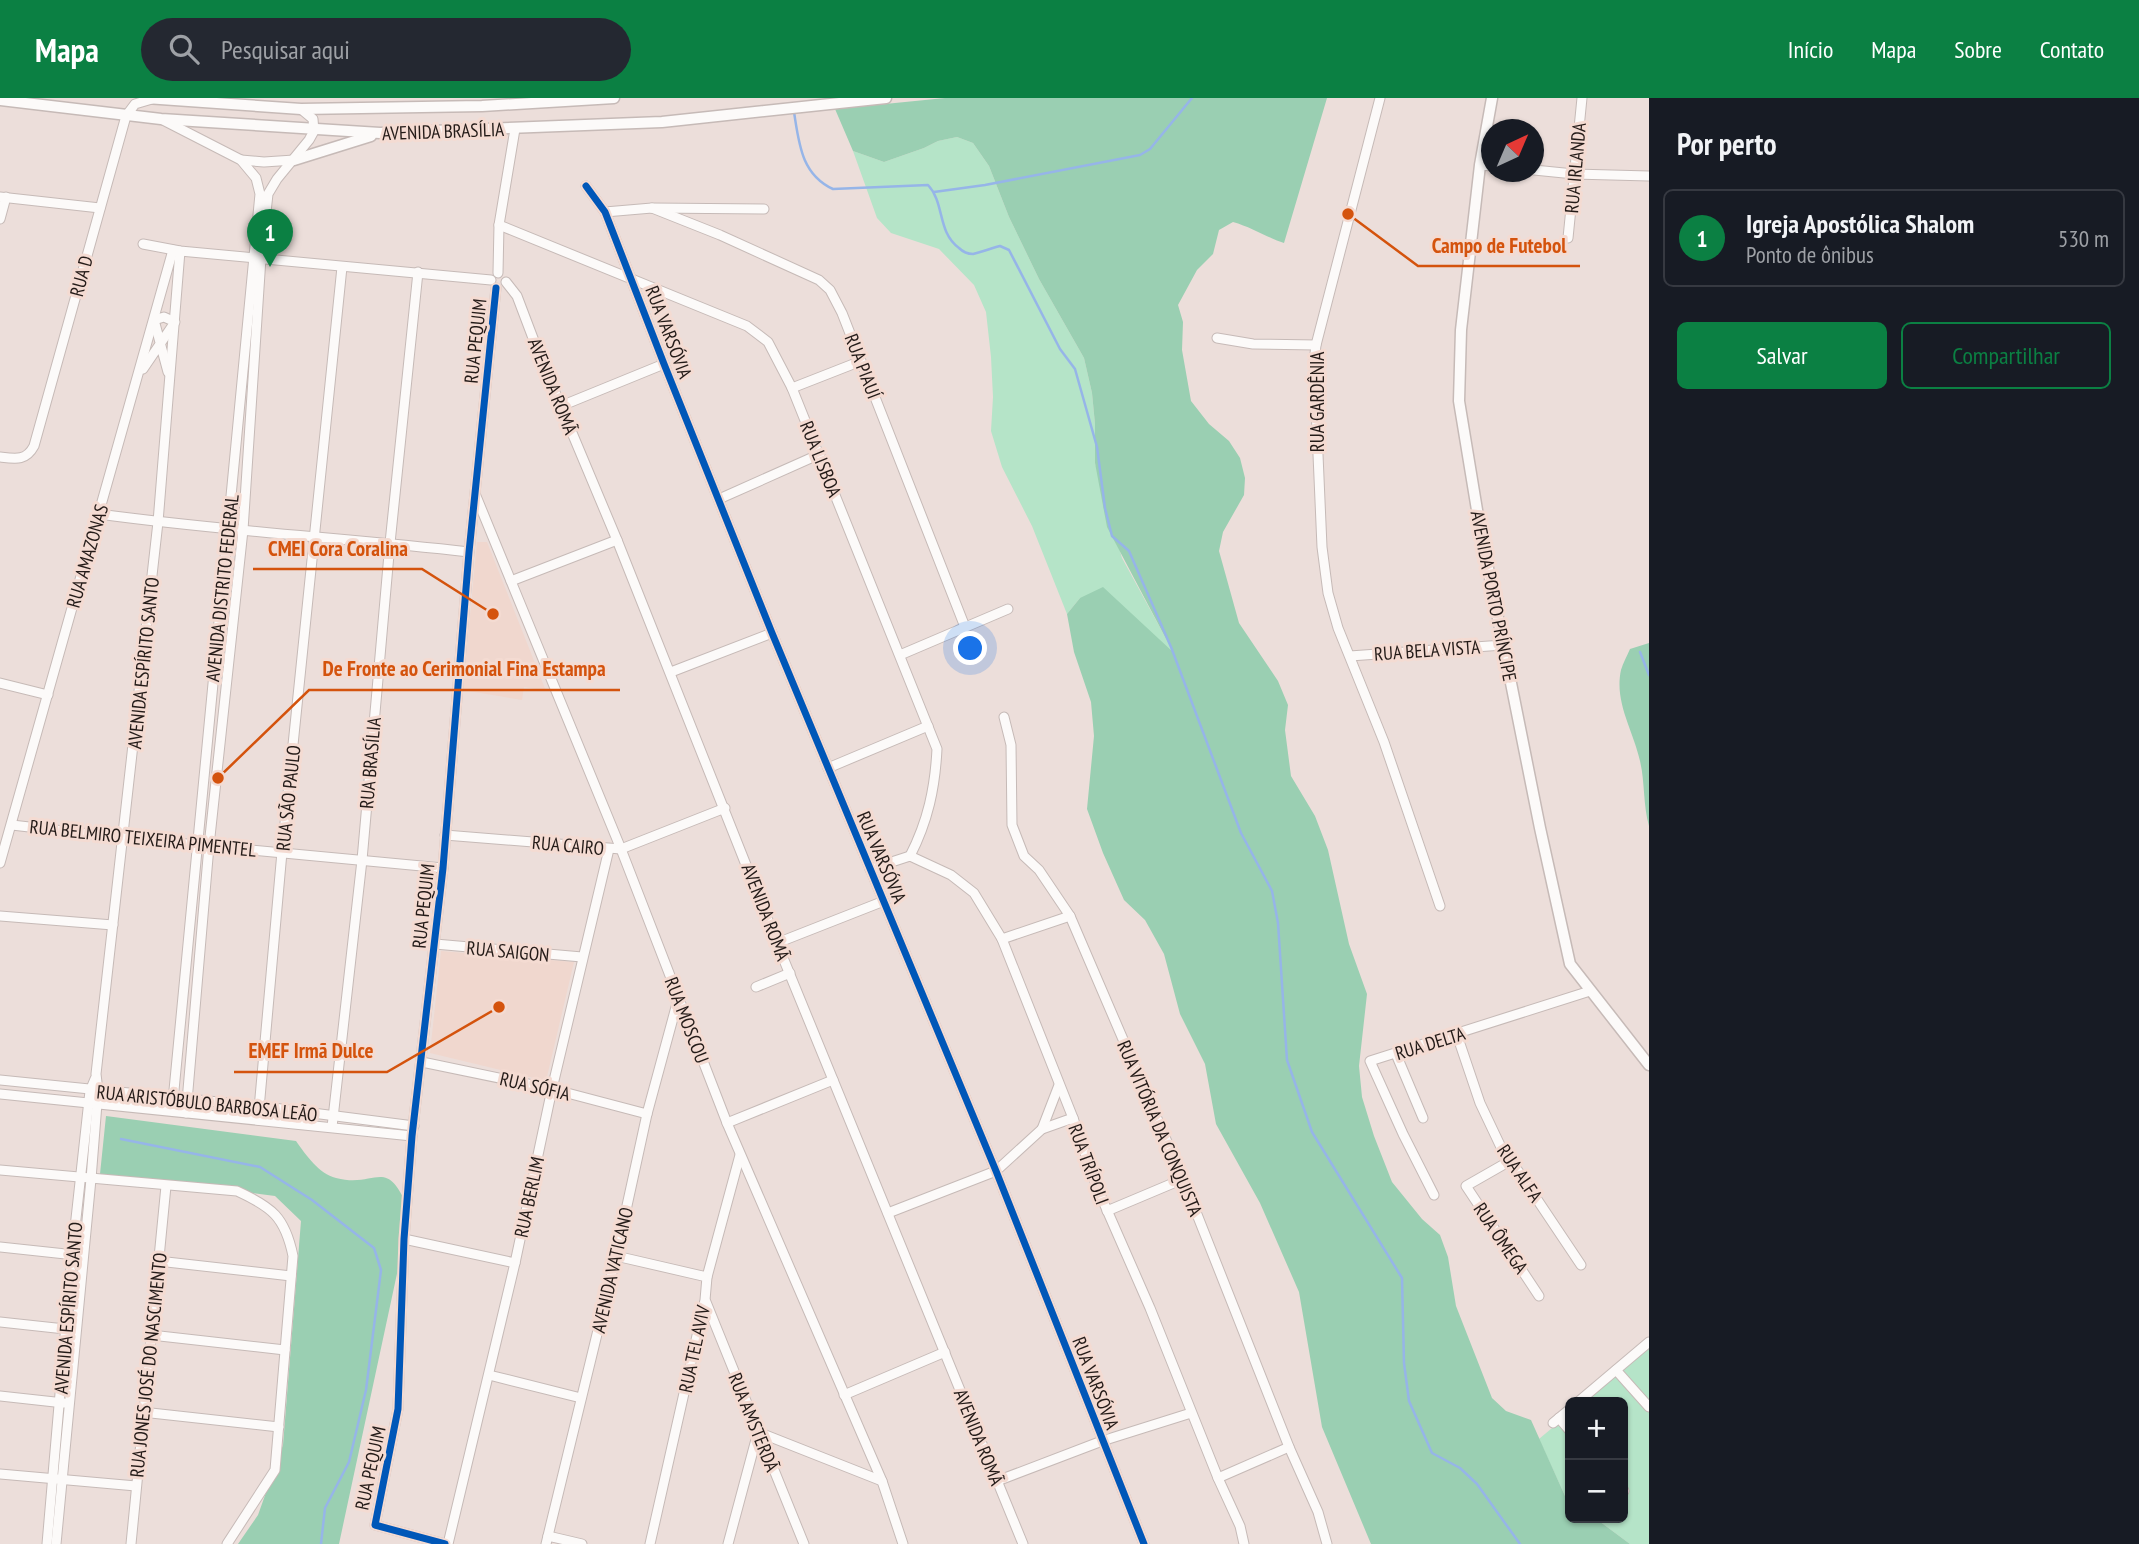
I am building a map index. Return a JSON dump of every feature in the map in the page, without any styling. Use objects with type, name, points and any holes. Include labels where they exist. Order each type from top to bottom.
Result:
[{"type":"street","name":"AVENIDA BRASÍLIA","points":[[146,98],[301,109],[482,106],[614,98]]},
{"type":"street","name":"AVENIDA BRASÍLIA","points":[[0,100],[126,116],[314,131],[380,133],[662,122],[886,98]]},
{"type":"street","name":"RUA GARDÊNIA","points":[[1350,656],[1328,593],[1322,547],[1314,376],[1316,345],[1380,98]]},
{"type":"street","name":"AVENIDA PORTO PRÍNCIPE","points":[[1490,119],[1492,98]]},
{"type":"street","name":"RUA IRLANDA","points":[[1568,238],[1581,98]]},
{"type":"street","points":[[126,116],[135,104],[153,99]]},
{"type":"street","points":[[301,109],[313,119],[314,131]]},
{"type":"street","name":"RUA D","points":[[0,457],[16,459],[28,456],[36,440],[126,116]]},
{"type":"street","points":[[161,119],[241,160],[264,162],[294,160],[380,133]]},
{"type":"street","name":"RUA PEQUIM","points":[[405,1533],[375,1525],[398,1409],[404,1239],[413,1131],[443,867],[499,225],[515,129]]},
{"type":"street","name":"AVENIDA DISTRITO FEDERAL","points":[[172,1111],[196,845],[257,258],[268,194],[314,131]]},
{"type":"street","name":"AVENIDA DISTRITO FEDERAL","points":[[186,1113],[209,846],[243,530],[259,186],[251,170],[241,160]]},
{"type":"street","points":[[1544,171],[1649,176]]},
{"type":"street","name":"AVENIDA PORTO PRÍNCIPE","points":[[1484,182],[1461,330],[1459,401],[1479,528],[1539,828],[1570,964],[1649,1065]]},
{"type":"street","name":"RUA VARSÓVIA","points":[[586,186],[606,212],[772,633],[996,1171],[1144,1544]]},
{"type":"street","points":[[0,219],[3,197],[100,208]]},
{"type":"street","points":[[606,212],[652,208],[764,209]]},
{"type":"street","name":"RUA PIAUÍ","points":[[652,208],[720,235],[826,285],[842,313],[965,627]]},
{"type":"street","name":"RUA LISBOA","points":[[499,225],[755,331],[774,350],[820,454],[937,749],[936,780],[929,810],[910,856]]},
{"type":"street","points":[[143,244],[176,250],[342,267],[495,280]]},
{"type":"street","name":"RUA AMAZONAS","points":[[0,863],[136,380],[176,250]]},
{"type":"street","name":"AVENIDA ESPÍRITO SANTO","points":[[47,1544],[57,1480],[91,1178],[94,1091],[158,522],[175,322],[176,250]]},
{"type":"street","name":"RUA SÃO PAULO","points":[[258,1120],[282,852],[342,267]]},
{"type":"street","name":"RUA BRASÍLIA","points":[[331,1127],[362,860],[390,543],[418,272]]},
{"type":"street","name":"AVENIDA ROMÃ","points":[[495,280],[503,287],[506,282],[517,296],[1023,1544]]},
{"type":"street","points":[[136,380],[161,342],[175,322],[164,317],[154,320],[161,342],[170,381]]},
{"type":"street","points":[[1217,338],[1253,344],[1316,345]]},
{"type":"street","points":[[792,388],[861,361]]},
{"type":"street","points":[[561,406],[664,364]]},
{"type":"street","points":[[719,499],[820,454]]},
{"type":"street","name":"RUA MOSCOU","points":[[475,494],[621,849],[740,1155],[882,1481],[903,1544]]},
{"type":"street","points":[[99,514],[228,530],[315,535],[469,552]]},
{"type":"street","points":[[512,581],[617,540]]},
{"type":"street","points":[[900,655],[1008,609]]},
{"type":"street","points":[[671,672],[772,633]]},
{"type":"street","name":"RUA BELA VISTA","points":[[1350,656],[1503,645]]},
{"type":"street","points":[[1350,656],[1384,742],[1440,906]]},
{"type":"street","points":[[0,683],[48,695]]},
{"type":"street","name":"RUA VITÓRIA DA CONQUISTA","points":[[1004,718],[1011,745],[1012,825],[1024,856],[1039,870],[1070,916],[1183,1179],[1289,1447],[1318,1512],[1327,1544]]},
{"type":"street","points":[[828,768],[928,726]]},
{"type":"street","name":"RUA CAIRO","points":[[445,835],[621,849],[725,807]]},
{"type":"street","name":"RUA BELMIRO TEIXEIRA PIMENTEL","points":[[12,825],[443,867]]},
{"type":"street","name":"RUA BERLIM","points":[[447,1544],[489,1375],[582,957],[609,849]]},
{"type":"street","points":[[870,869],[910,856]]},
{"type":"street","name":"RUA TRÍPOLI","points":[[910,856],[951,875],[974,893],[1002,939],[1107,1211],[1240,1526],[1244,1544]]},
{"type":"street","points":[[778,943],[884,901]]},
{"type":"street","points":[[0,916],[113,925]]},
{"type":"street","points":[[1002,939],[1070,916]]},
{"type":"street","name":"RUA SAIGON","points":[[435,944],[582,957]]},
{"type":"street","points":[[756,987],[790,973]]},
{"type":"street","name":"RUA DELTA","points":[[1434,1195],[1370,1061],[1590,991]]},
{"type":"street","name":"AVENIDA VATICANO","points":[[547,1540],[647,1114],[679,996]]},
{"type":"street","name":"RUA ALFA","points":[[1457,1035],[1480,1103],[1508,1162],[1516,1168],[1581,1265]]},
{"type":"street","points":[[1396,1054],[1423,1118]]},
{"type":"street","name":"RUA SÓFIA","points":[[422,1062],[552,1089],[647,1114]]},
{"type":"street","name":"RUA ARISTÓBULO BARBOSA LEÃO","points":[[0,1080],[258,1106],[413,1131]]},
{"type":"street","points":[[727,1123],[833,1080]]},
{"type":"street","points":[[1042,1129],[1059,1085]]},
{"type":"street","points":[[0,1094],[331,1127],[413,1131]]},
{"type":"street","name":"AVENIDA ESPÍRITO SANTO","points":[[64,1403],[65,1329],[79,1177],[93,1103]]},
{"type":"street","points":[[888,1213],[996,1171],[1042,1129],[1073,1118]]},
{"type":"street","name":"RUA TEL AVIV","points":[[650,1544],[705,1300],[707,1277],[740,1155]]},
{"type":"street","name":"RUA ÔMEGA","points":[[1508,1162],[1466,1186],[1539,1296]]},
{"type":"street","points":[[0,1170],[237,1191],[264,1204],[288,1232],[293,1256],[275,1471],[227,1544]]},
{"type":"street","points":[[1107,1211],[1183,1179]]},
{"type":"street","name":"RUA JONES JOSÉ DO NASCIMENTO","points":[[131,1544],[166,1186]]},
{"type":"street","points":[[404,1239],[515,1263]]},
{"type":"street","points":[[0,1247],[82,1256]]},
{"type":"street","points":[[615,1256],[707,1277]]},
{"type":"street","points":[[158,1261],[291,1276]]},
{"type":"street","name":"RUA AMSTERDÃ","points":[[705,1300],[804,1544]]},
{"type":"street","points":[[0,1322],[65,1329]]},
{"type":"street","points":[[151,1335],[285,1350]]},
{"type":"street","points":[[1584,1397],[1649,1342]]},
{"type":"street","points":[[844,1395],[945,1352]]},
{"type":"street","points":[[1616,1370],[1649,1407]]},
{"type":"street","points":[[489,1375],[581,1398]]},
{"type":"street","points":[[0,1396],[64,1403]]},
{"type":"street","points":[[142,1412],[279,1427]]},
{"type":"street","points":[[996,1481],[1102,1441],[1191,1413]]},
{"type":"street","points":[[1565,1413],[1556,1420],[1565,1427]]},
{"type":"street","points":[[728,1544],[758,1432],[882,1481]]},
{"type":"street","points":[[1218,1478],[1289,1447]]},
{"type":"street","points":[[0,1474],[136,1486]]},
{"type":"street","name":"AVENIDA ESPÍRITO SANTO","points":[[56,1544],[57,1480]]},
{"type":"street","points":[[402,1544],[405,1533],[447,1544]]},
{"type":"street","points":[[547,1540],[582,1544]]},
{"type":"shaded area","points":[[477,542],[487,542],[546,691],[524,687],[522,700],[463,690]]},
{"type":"shaded area","points":[[441,951],[574,962],[546,1081],[430,1053]]},
{"type":"green space","points":[[945,98],[1327,98],[1284,243],[1233,222],[1219,230],[1213,254],[1197,270],[1178,305],[1183,322],[1182,350],[1191,401],[1209,424],[1229,441],[1240,458],[1245,478],[1244,495],[1223,532],[1219,551],[1239,623],[1278,681],[1288,705],[1285,730],[1291,776],[1315,816],[1328,850],[1349,944],[1367,994],[1359,1066],[1362,1097],[1392,1182],[1422,1219],[1440,1235],[1448,1257],[1456,1306],[1492,1398],[1506,1411],[1531,1420],[1565,1496],[1565,1523],[1602,1523],[1630,1544],[1371,1544],[1322,1427],[1299,1292],[1260,1203],[1216,1124],[1205,1064],[1180,1014],[1164,954],[1145,920],[1124,900],[1087,809],[1094,736],[1091,702],[1074,652],[1067,614],[1080,598],[1103,587],[1173,652],[1107,527],[1095,463],[1092,393],[1084,358],[1039,279],[1009,217],[989,166],[973,143],[957,137],[938,141],[884,162],[853,151],[835,109]]},
{"type":"green space","points":[[957,137],[973,143],[989,166],[1009,217],[1039,279],[1084,358],[1092,393],[1095,463],[1122,558],[1175,655],[1080,598],[1067,614],[1032,526],[1002,467],[991,431],[993,397],[986,312],[974,285],[939,249],[891,233],[877,218],[853,151],[884,162],[938,141]]},
{"type":"green space","points":[[1649,643],[1649,826],[1640,761],[1622,705],[1620,682],[1622,667],[1630,649]]},
{"type":"green space","points":[[106,1116],[296,1141],[313,1163],[330,1176],[350,1180],[387,1178],[402,1195],[410,1213],[339,1544],[238,1544],[258,1515],[283,1445],[301,1221],[275,1196],[100,1174]]},
{"type":"green space","points":[[1649,1347],[1649,1544],[1630,1544],[1602,1523],[1628,1523],[1628,1397],[1589,1397]]},
{"type":"green space","points":[[1565,1417],[1565,1496],[1539,1439]]},
{"type":"waterway","points":[[934,192],[985,185],[1140,155],[1150,149],[1192,98]]},
{"type":"waterway","points":[[794,112],[803,156],[822,183],[833,189],[928,185],[937,200],[947,234],[961,249],[973,254],[1000,246],[1009,250],[1060,349],[1075,369],[1097,447],[1105,508],[1112,536],[1129,551],[1171,647],[1241,833],[1272,891],[1278,923],[1287,1060],[1312,1132],[1402,1278],[1404,1363],[1409,1401],[1432,1453],[1460,1468],[1477,1484],[1520,1544]]},
{"type":"waterway","points":[[1640,652],[1649,675]]},
{"type":"waterway","points":[[121,1139],[260,1167],[312,1200],[374,1248],[381,1270],[366,1390],[349,1462],[325,1508],[321,1544]]},
{"type":"cycle path","points":[[586,186],[605,212],[772,633],[996,1171],[1144,1544]]},
{"type":"cycle path","points":[[445,1544],[375,1525],[398,1409],[404,1239],[412,1136],[443,868],[469,552],[496,288]]},
{"type":"place","name":"Campo de Futebol","points":[[1348,214]]},
{"type":"place","name":"Igreja Apostólica Shalom","points":[[270,267]]},
{"type":"place","name":"CMEI Cora Coralina","points":[[493,614]]},
{"type":"place","name":"De Fronte ao Cerimonial Fina Estampa","points":[[218,778]]},
{"type":"place","name":"EMEF Irmã Dulce","points":[[499,1007]]}]
